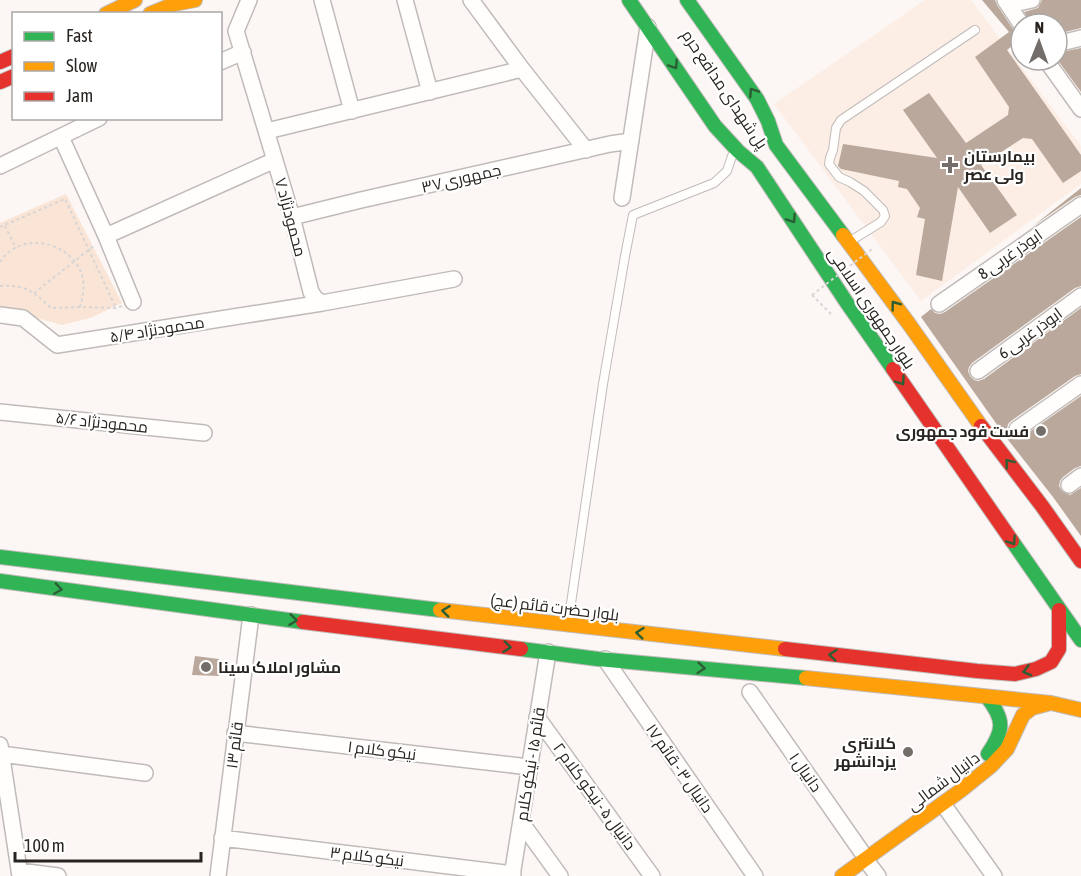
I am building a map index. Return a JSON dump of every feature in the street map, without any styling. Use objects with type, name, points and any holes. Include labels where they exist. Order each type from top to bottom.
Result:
[{"type":"main road","points":[[110,12],[135,0]]},
{"type":"main road","points":[[155,12],[174,4],[195,0]]},
{"type":"main road","name":"بلوار جمهوری اسلامی","points":[[629,0],[715,126],[738,151],[758,167],[847,303],[1081,640]]},
{"type":"main road","name":"پل شهدای مدافع حرم","points":[[645,0],[758,167]]},
{"type":"main road","name":"بلوار جمهوری اسلامی","points":[[687,0],[758,99],[776,145],[1081,561]]},
{"type":"main road","name":"پل شهدای مدافع حرم","points":[[717,66],[776,145]]},
{"type":"main road","name":"بلوار حضرت قائم (عج)","points":[[0,557],[549,637],[605,659],[1051,703],[1081,710]]},
{"type":"main road","name":"بلوار حضرت قائم (عج)","points":[[0,581],[250,615],[549,637],[567,625],[1015,674],[1036,669],[1051,662],[1059,649],[1059,610]]},
{"type":"main road","name":"دانیال شمالی","points":[[827,876],[943,804],[977,771],[999,735],[1001,720],[998,710],[987,697]]},
{"type":"main road","name":"دانیال شمالی","points":[[842,876],[863,855],[954,785],[977,771],[991,766],[1007,749],[1023,715],[1032,708],[1051,703]]},
{"type":"street","name":"محمودنژاد ۷","points":[[249,0],[236,31],[276,160],[311,292],[322,303]]},
{"type":"street","points":[[322,0],[352,111]]},
{"type":"street","points":[[405,0],[430,92]]},
{"type":"street","points":[[471,0],[586,150]]},
{"type":"street","points":[[1006,2],[1032,0]]},
{"type":"street","points":[[622,198],[648,27]]},
{"type":"street","points":[[222,61],[243,52]]},
{"type":"street","points":[[267,131],[522,69]]},
{"type":"street","points":[[1054,72],[1081,110]]},
{"type":"street","points":[[1064,86],[1081,87]]},
{"type":"street","points":[[0,166],[95,120]]},
{"type":"street","points":[[61,136],[133,302]]},
{"type":"street","name":"جمهوری ۳۷","points":[[292,218],[361,200],[631,141]]},
{"type":"street","points":[[106,236],[276,160]]},
{"type":"street","name":"ابوذر غربی 8","points":[[939,304],[1081,205]]},
{"type":"street","points":[[322,303],[454,279]]},
{"type":"street","name":"ابوذر غربی 6","points":[[978,371],[1081,296]]},
{"type":"street","name":"محمودنژاد ۵/۴","points":[[0,315],[23,318],[57,345],[322,303]]},
{"type":"street","points":[[1017,429],[1081,384]]},
{"type":"street","name":"محمودنژاد ۵/۶","points":[[0,412],[204,433]]},
{"type":"street","name":"قائم ۱۳","points":[[218,876],[250,615]]},
{"type":"street","name":"قائم ۱۵ - نیکو کلام","points":[[512,875],[549,637]]},
{"type":"street","name":"دانیال ۳ - قائم ۱۷","points":[[605,659],[755,876]]},
{"type":"street","name":"دانیال ۱","points":[[750,692],[878,876]]},
{"type":"street","name":"دانیال ۵ - نیکو کلام ۲","points":[[537,717],[652,876]]},
{"type":"street","name":"نیکو کلام ۱","points":[[235,733],[530,767]]},
{"type":"street","points":[[58,876],[19,874],[1,749],[145,773]]},
{"type":"street","points":[[943,804],[994,876]]},
{"type":"street","points":[[521,822],[560,876]]},
{"type":"street","name":"نیکو کلام ۳","points":[[222,838],[512,875]]},
{"type":"lane","points":[[848,242],[881,222],[885,216],[883,210],[864,191],[839,177],[829,164],[836,128],[841,120],[975,30]]},
{"type":"lane","points":[[567,625],[603,384],[633,215],[714,183],[727,171],[732,156],[738,151]]},
{"type":"path","points":[[0,227],[65,198],[116,308]]},
{"type":"path","points":[[4,225],[16,248]]},
{"type":"path","points":[[34,293],[106,236]]},
{"type":"path","points":[[0,262],[16,248],[31,243],[47,243],[62,249],[74,260],[82,275],[84,291],[80,307]]},
{"type":"path","points":[[831,314],[812,295],[872,249]]},
{"type":"path","points":[[0,286],[13,285],[30,290],[51,308],[116,308],[133,302]]},
{"type":"shaded area","name":"بیمارستان ولی عصر","points":[[925,0],[971,0],[1009,50],[1009,72],[1025,72],[1081,146],[1081,184],[921,301],[774,104]]},
{"type":"shaded area","points":[[66,194],[122,303],[90,318],[62,325],[0,308],[0,223]]},
{"type":"building","name":"بیمارستان ولی عصر","points":[[982,0],[995,0],[1009,23],[1009,32]]},
{"type":"building","points":[[1042,0],[1081,0],[1081,28],[1069,31],[1069,12],[1024,12],[1038,8]]},
{"type":"building","name":"بیمارستان ولی عصر","points":[[1009,32],[1009,48],[1007,50],[1009,72],[1023,72],[1081,155],[1081,171],[1063,183],[1032,139],[1023,138],[981,165],[1017,215],[990,233],[958,187],[942,281],[916,275],[925,219],[917,217],[920,208],[907,189],[898,187],[899,181],[841,169],[838,166],[843,144],[937,158],[903,110],[929,93],[966,143],[1008,115],[1009,107],[975,57]]},
{"type":"building","points":[[1081,48],[1081,92],[1066,72],[1069,72],[1069,50]]},
{"type":"building","points":[[1081,188],[1081,195],[1033,226]]},
{"type":"building","name":"فست فود جمهوری","points":[[1081,217],[1081,286],[1075,288],[972,363],[968,371],[974,380],[984,379],[1081,308],[1081,374],[1011,421],[1007,429],[1012,438],[1022,437],[1081,396],[1081,466],[1063,477],[1059,486],[1062,491],[1070,495],[1081,488],[1081,536],[1005,436],[921,317],[931,309],[935,313],[945,312]]},
{"type":"building","name":"مشاور املاک سینا","points":[[195,656],[219,659],[219,676],[192,675]]},
{"type":"traffic: fast","points":[[629,0],[715,126],[738,151],[757,167],[893,369]]},
{"type":"traffic: fast","points":[[687,0],[757,99],[776,145],[843,235]]},
{"type":"traffic: fast","points":[[1012,541],[1081,640]]},
{"type":"traffic: fast","points":[[0,557],[440,610]]},
{"type":"traffic: fast","points":[[0,581],[303,622]]},
{"type":"traffic: fast","points":[[521,649],[598,659],[806,678]]},
{"type":"traffic: fast","points":[[987,697],[997,712],[1000,725],[997,738],[988,754]]},
{"type":"traffic: slow","points":[[110,12],[135,0]]},
{"type":"traffic: slow","points":[[155,12],[174,4],[195,0]]},
{"type":"traffic: slow","points":[[843,235],[981,426]]},
{"type":"traffic: slow","points":[[440,610],[785,649]]},
{"type":"traffic: slow","points":[[806,678],[1051,703],[1081,710]]},
{"type":"traffic: slow","points":[[842,876],[991,766],[1007,749],[1023,715],[1032,708],[1047,704]]},
{"type":"traffic: jam","points":[[0,62],[12,57]]},
{"type":"traffic: jam","points":[[0,82],[12,77]]},
{"type":"traffic: jam","points":[[893,369],[1012,541]]},
{"type":"traffic: jam","points":[[981,426],[1081,561]]},
{"type":"traffic: jam","points":[[785,649],[1015,674],[1036,669],[1051,662],[1059,649],[1059,610]]},
{"type":"traffic: jam","points":[[303,622],[521,649]]},
{"type":"place","name":"بیمارستان ولی عصر","points":[[950,165]]},
{"type":"place","name":"فست فود جمهوری","points":[[1041,431]]},
{"type":"place","name":"مشاور املاک سینا","points":[[206,667]]},
{"type":"place","name":"کلانتری یزدانشهر","points":[[908,752]]}]
